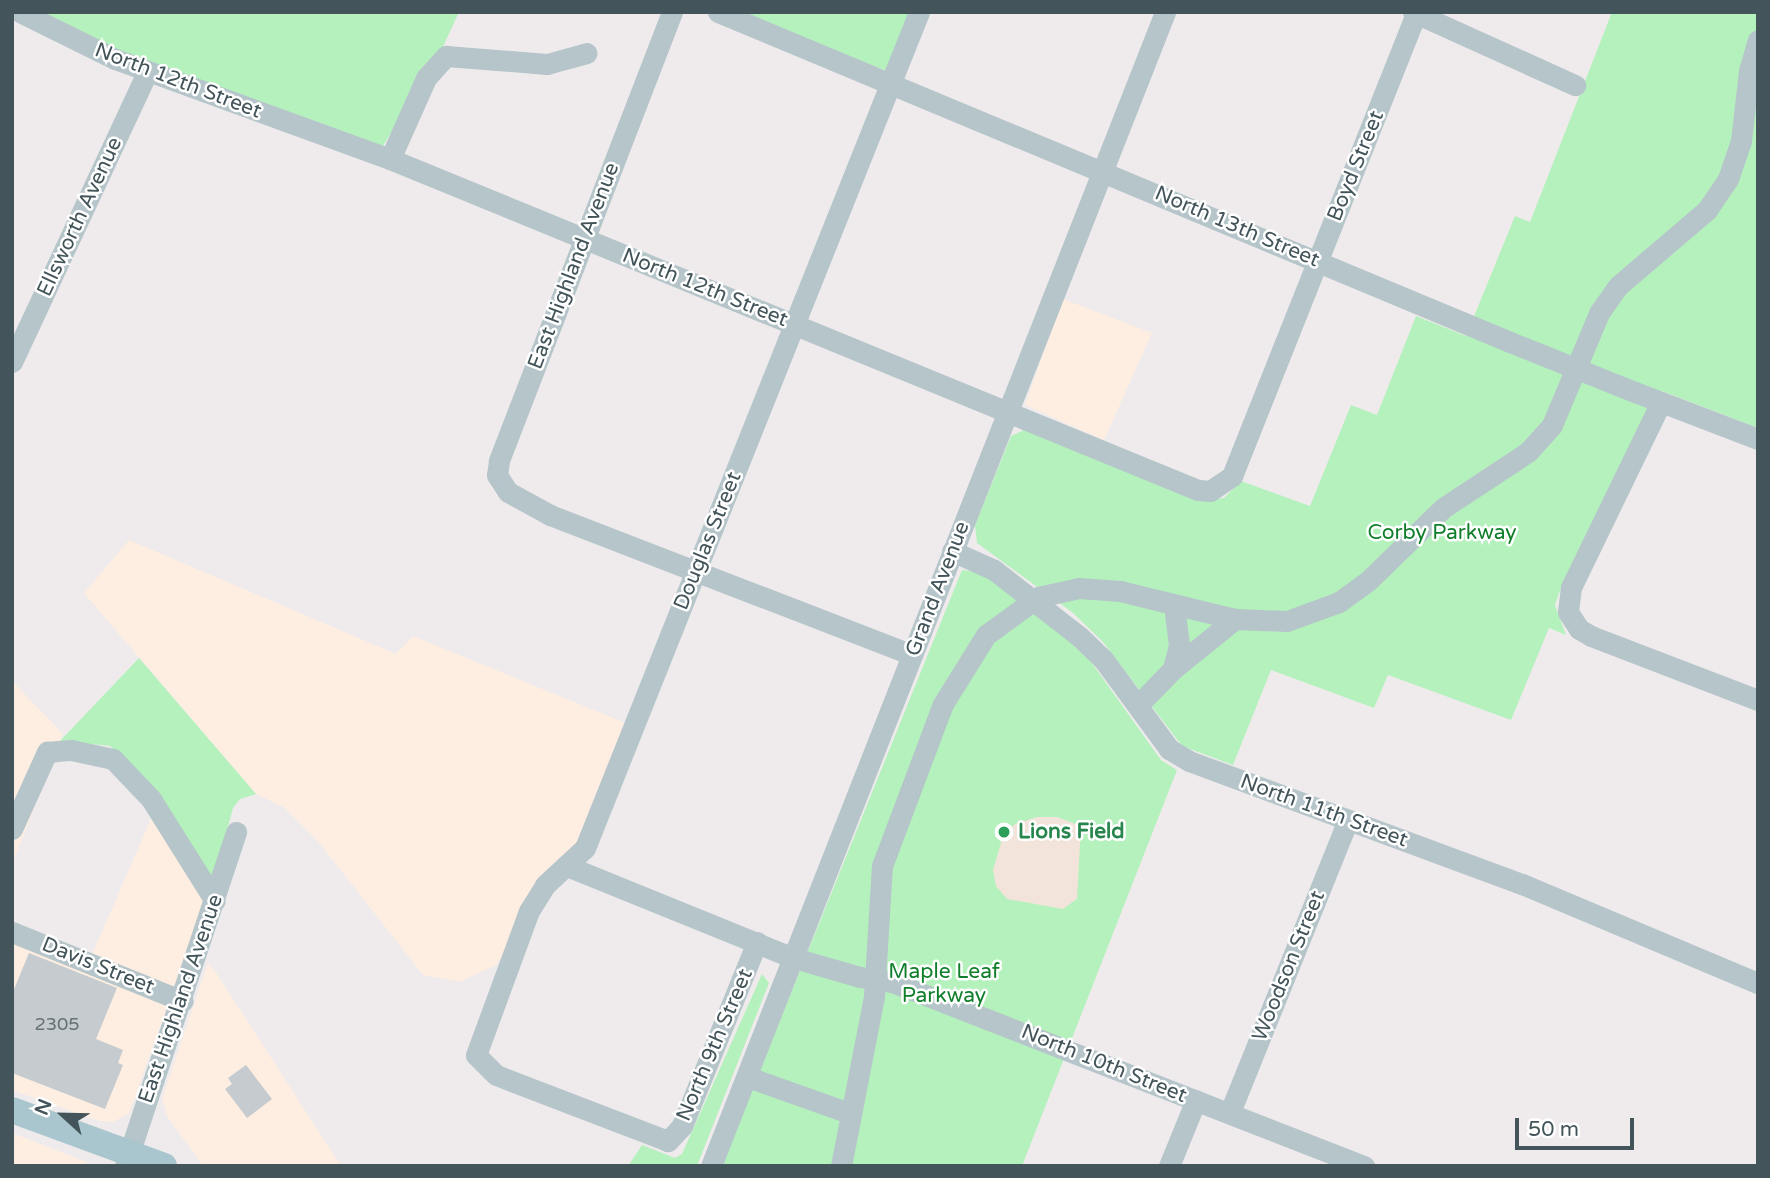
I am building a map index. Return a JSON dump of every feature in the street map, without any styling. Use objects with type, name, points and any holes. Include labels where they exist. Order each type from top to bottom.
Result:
[{"type":"main road","points":[[12,1110],[127,1159],[164,1166]]},
{"type":"street","name":"North 12th Street","points":[[20,12],[147,72],[390,159],[1198,490],[1222,487],[1232,477]]},
{"type":"street","name":"East Highland Avenue","points":[[672,12],[499,461],[502,486],[532,505],[697,571]]},
{"type":"street","name":"North 13th Street","points":[[718,12],[1510,342],[1758,439]]},
{"type":"street","name":"Douglas Street","points":[[477,1055],[529,911],[545,885],[584,848],[919,12]]},
{"type":"street","name":"Grand Avenue","points":[[711,1166],[1165,12]]},
{"type":"street","points":[[1415,13],[1575,85]]},
{"type":"street","name":"Boyd Street","points":[[1232,477],[1415,13]]},
{"type":"street","points":[[841,1166],[849,1113],[874,996],[879,882],[887,847],[961,670],[986,635],[1038,597],[1079,588],[1103,588],[1235,619],[1287,621],[1339,602],[1400,553],[1443,508],[1528,452],[1552,425],[1599,313],[1618,286],[1707,210],[1728,179],[1741,141],[1749,71],[1758,40]]},
{"type":"street","points":[[390,159],[426,78],[446,56],[547,64],[587,53]]},
{"type":"street","name":"Ellsworth Avenue","points":[[12,362],[147,72]]},
{"type":"street","points":[[1661,402],[1571,587],[1568,612],[1579,629],[1758,699]]},
{"type":"street","name":"North 11th Street","points":[[952,551],[994,570],[1080,636],[1139,704],[1169,749],[1189,761],[1522,884],[1758,983]]},
{"type":"street","points":[[697,571],[912,655]]},
{"type":"street","points":[[1173,669],[1180,645],[1174,605]]},
{"type":"street","points":[[1139,704],[1173,669],[1235,619]]},
{"type":"street","points":[[12,829],[47,752],[71,750],[113,759],[151,799],[215,901]]},
{"type":"street","name":"Woodson Street","points":[[1230,1112],[1348,820]]},
{"type":"street","name":"East Highland Avenue","points":[[127,1159],[183,1001],[236,832]]},
{"type":"street","name":"North 10th Street","points":[[567,866],[794,958],[860,977],[892,982],[1364,1166]]},
{"type":"street","name":"Davis Street","points":[[12,932],[183,1001]]},
{"type":"street","name":"North 9th Street","points":[[477,1055],[496,1075],[668,1141],[682,1126],[757,942]]},
{"type":"street","points":[[748,1077],[849,1113]]},
{"type":"street","points":[[1169,1166],[1196,1100]]},
{"type":"shaded area","points":[[1063,299],[1152,333],[1104,440],[1025,405]]},
{"type":"shaded area","points":[[129,540],[396,654],[413,636],[628,724],[577,849],[496,965],[460,982],[423,975],[317,840],[285,808],[256,794],[84,593]]},
{"type":"shaded area","points":[[12,681],[63,734],[12,865]]},
{"type":"shaded area","points":[[153,814],[206,895],[173,989],[91,957]]},
{"type":"shaded area","points":[[12,938],[169,1002],[129,1113],[113,1122],[99,1121],[12,1090]]},
{"type":"shaded area","points":[[208,963],[341,1166],[203,1166],[167,1116],[162,1099]]},
{"type":"shaded area","points":[[12,1133],[84,1161],[89,1166],[12,1166]]},
{"type":"green space","points":[[43,12],[459,12],[440,53],[383,146],[113,48]]},
{"type":"green space","points":[[751,12],[913,12],[890,72],[748,20]]},
{"type":"green space","name":"Corby Parkway","points":[[1612,12],[1758,12],[1758,428],[1662,391],[1559,593],[1555,605],[1566,635],[1549,628],[1511,720],[1388,675],[1374,708],[1271,670],[1233,765],[1182,746],[1103,642],[1073,613],[977,543],[975,525],[1011,436],[1026,429],[1208,500],[1224,498],[1241,481],[1310,506],[1351,405],[1377,415],[1416,316],[1466,336],[1515,216],[1530,222]]},
{"type":"green space","name":"Maple Leaf Parkway","points":[[962,570],[977,572],[1007,589],[1047,620],[1089,659],[1161,760],[1177,770],[1022,1166],[721,1166]]},
{"type":"green space","points":[[139,658],[256,794],[240,799],[233,808],[213,883],[152,785],[110,746],[60,741]]},
{"type":"green space","points":[[762,974],[769,983],[697,1166],[628,1166],[642,1145],[675,1158],[682,1154]]},
{"type":"sand","points":[[1037,817],[1057,817],[1081,826],[1077,899],[1063,909],[1007,899],[996,886],[993,870],[1003,836],[1015,824]]},
{"type":"building","points":[[29,953],[117,988],[96,1039],[123,1050],[118,1063],[123,1065],[105,1109],[12,1073],[12,994]]},
{"type":"building","points":[[246,1065],[272,1099],[247,1118],[225,1089],[232,1084],[228,1078]]},
{"type":"place","name":"Lions Field","points":[[1004,832]]}]
